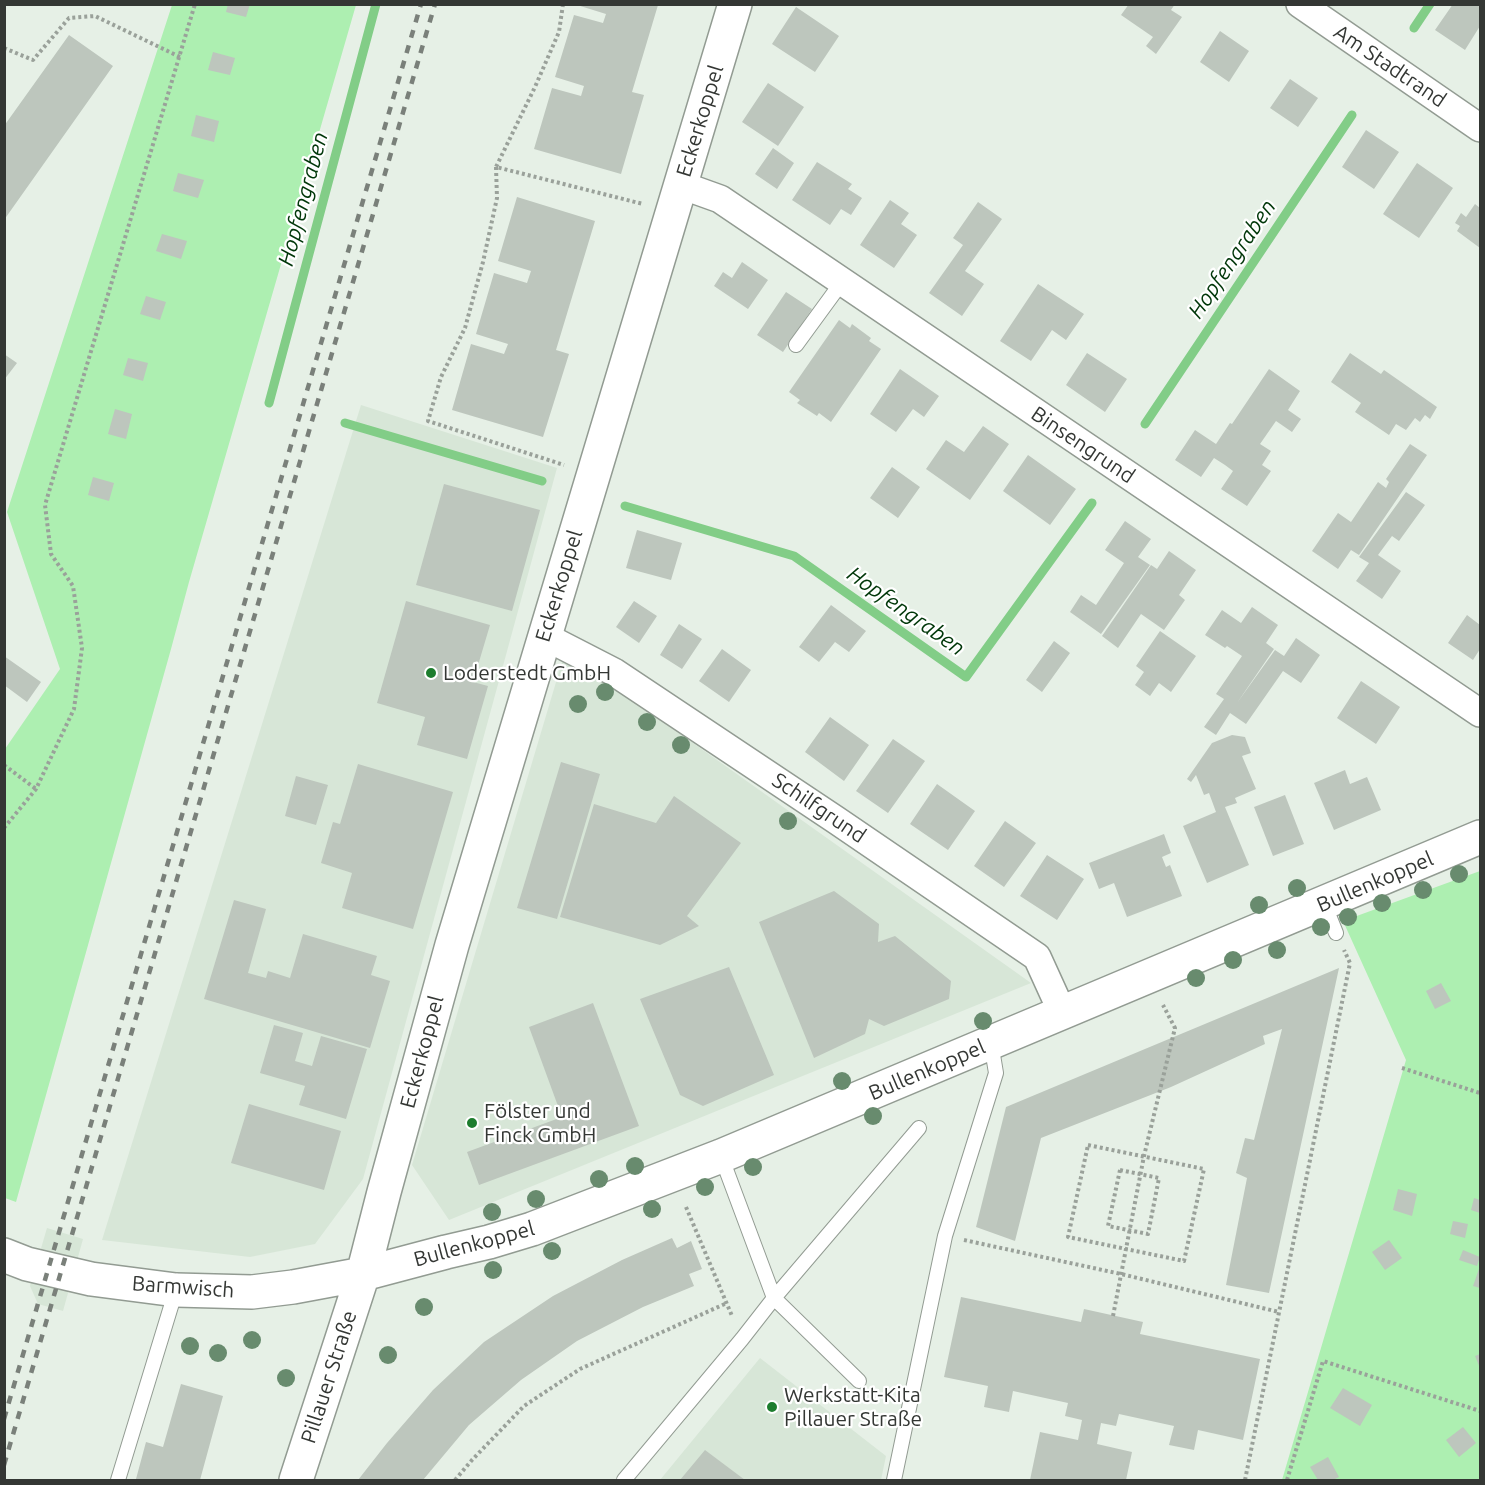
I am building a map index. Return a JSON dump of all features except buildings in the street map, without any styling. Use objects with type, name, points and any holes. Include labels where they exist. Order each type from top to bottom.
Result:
[{"type":"street","name":"Eckerkoppel","points":[[363,1274],[452,945],[735,4]]},
{"type":"street","name":"Am Stadtrand","points":[[1300,4],[1480,128]]},
{"type":"street","name":"Binsengrund","points":[[677,199],[720,199],[1480,713]]},
{"type":"street","name":"Schilfgrund","points":[[544,636],[614,672],[837,820],[1037,957],[1062,1012]]},
{"type":"street","name":"Bullenkoppel","points":[[363,1274],[532,1229],[721,1156],[1062,1012],[1330,918],[1480,837]]},
{"type":"street","name":"Barmwisch","points":[[4,1255],[27,1264],[91,1279],[176,1290],[252,1292],[363,1274]]},
{"type":"street","name":"Pillauer Straße","points":[[296,1480],[363,1274]]},
{"type":"lane","points":[[795,345],[842,282]]},
{"type":"lane","points":[[894,1480],[945,1236],[996,1073],[991,1043]]},
{"type":"lane","points":[[624,1480],[774,1298],[919,1128]]},
{"type":"lane","points":[[721,1156],[774,1298],[859,1381]]},
{"type":"lane","points":[[118,1480],[176,1290]]},
{"type":"path","points":[[4,828],[36,789],[75,709],[82,648],[73,586],[51,554],[45,505],[195,4]]},
{"type":"path","points":[[563,4],[559,32],[496,167],[497,198],[483,262],[465,328],[441,377],[428,421],[593,474]]},
{"type":"path","points":[[4,48],[33,60],[69,18],[95,16],[180,57]]},
{"type":"path","points":[[496,167],[677,199]]},
{"type":"path","points":[[4,765],[36,789]]},
{"type":"path","points":[[1245,1480],[1350,963],[1330,918]]},
{"type":"path","points":[[1113,1316],[1140,1174],[1175,1028],[1163,1005]]},
{"type":"path","points":[[1402,1068],[1480,1093]]},
{"type":"path","points":[[1088,1145],[1204,1169],[1184,1261],[1126,1249],[1068,1237],[1088,1145]]},
{"type":"path","points":[[1120,1170],[1159,1178],[1148,1234],[1129,1230],[1108,1226],[1120,1170]]},
{"type":"path","points":[[686,1207],[742,1339]]},
{"type":"path","points":[[945,1236],[1279,1312]]},
{"type":"path","points":[[455,1480],[524,1406],[580,1369],[727,1303]]},
{"type":"path","points":[[1287,1480],[1323,1361],[1480,1411]]},
{"type":"shaded area","points":[[361,405],[557,468],[363,1179],[315,1244],[250,1257],[102,1240]]},
{"type":"shaded area","points":[[565,652],[1031,983],[449,1220],[412,1165]]},
{"type":"shaded area","points":[[47,1228],[83,1239],[63,1311],[38,1304],[30,1286]]},
{"type":"shaded area","name":"Werkstatt-Kita Pillauer Straße","points":[[760,1358],[886,1456],[881,1480],[660,1480]]},
{"type":"green space","points":[[172,5],[356,5],[189,582],[16,1202],[5,1198],[5,749],[60,669],[7,512]]},
{"type":"green space","points":[[1480,871],[1480,1480],[1282,1480],[1406,1060],[1343,921]]},
{"type":"waterway","name":"Hopfengraben","points":[[269,403],[376,4]]},
{"type":"waterway","name":"Hopfengraben","points":[[1414,28],[1430,4]]},
{"type":"waterway","name":"Hopfengraben","points":[[1145,424],[1352,115]]},
{"type":"waterway","name":"Hopfengraben","points":[[345,423],[542,481]]},
{"type":"waterway","name":"Hopfengraben","points":[[625,506],[794,556],[966,677],[1092,503]]},
{"type":"railway","points":[[4,1419],[421,4]]},
{"type":"railway","points":[[4,1465],[435,4]]},
{"type":"place","name":"Loderstedt GmbH","points":[[431,673]]},
{"type":"place","name":"Fölster und Finck GmbH","points":[[472,1123]]},
{"type":"place","name":"Werkstatt-Kita Pillauer Straße","points":[[772,1407]]}]
